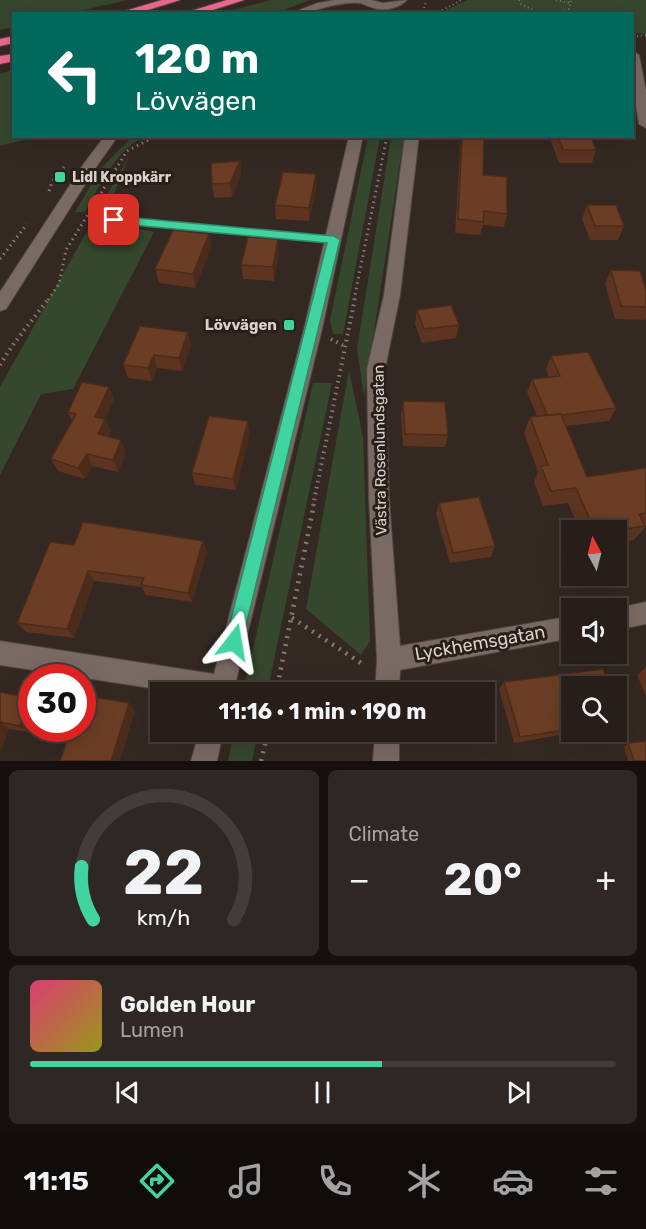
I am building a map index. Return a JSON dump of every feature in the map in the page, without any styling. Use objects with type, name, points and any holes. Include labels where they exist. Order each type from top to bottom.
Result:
[{"type":"highway","points":[[128,12],[175,0]]},
{"type":"highway","points":[[194,12],[240,0]]},
{"type":"street","points":[[300,12],[322,5],[358,0]]},
{"type":"street","points":[[364,0],[383,10],[402,0]]},
{"type":"street","points":[[634,60],[646,124]]},
{"type":"street","points":[[0,305],[55,216],[110,138]]},
{"type":"street","points":[[224,682],[334,240],[356,138]]},
{"type":"street","name":"Västra Rosenlundsgatan","points":[[388,678],[379,498],[376,369],[392,295],[412,138]]},
{"type":"street","points":[[627,617],[646,614]]},
{"type":"street","name":"Lyckhemsgatan","points":[[388,678],[561,630]]},
{"type":"street","points":[[0,653],[174,682]]},
{"type":"street","points":[[204,761],[209,742]]},
{"type":"street","points":[[386,761],[387,742]]},
{"type":"lane","points":[[114,220],[334,240]]},
{"type":"path","points":[[439,12],[462,0]]},
{"type":"path","points":[[519,0],[521,4],[537,12]]},
{"type":"path","points":[[556,0],[570,2],[569,9],[559,12]]},
{"type":"path","points":[[0,365],[15,339],[34,320],[59,284],[66,250],[127,151],[152,138]]},
{"type":"path","points":[[278,682],[387,138]]},
{"type":"path","points":[[292,618],[388,678]]},
{"type":"path","points":[[261,761],[266,742]]},
{"type":"green space","points":[[0,0],[128,0],[74,12],[12,12],[12,27],[0,30]]},
{"type":"green space","points":[[271,0],[311,0],[278,12],[225,12]]},
{"type":"green space","points":[[468,0],[646,0],[646,34],[634,33],[634,12],[441,12]]},
{"type":"green space","points":[[12,70],[12,138],[30,138],[0,146],[0,74]]},
{"type":"green space","points":[[131,138],[142,138],[116,160],[85,212],[75,212],[101,168]]},
{"type":"green space","points":[[368,138],[380,138],[343,334],[333,334],[330,320]]},
{"type":"green space","points":[[391,138],[404,138],[364,396],[357,349]]},
{"type":"green space","points":[[129,156],[103,222],[154,232],[73,389],[41,394],[0,475],[0,387]]},
{"type":"green space","points":[[349,370],[363,437],[370,641],[361,655],[306,609]]},
{"type":"green space","points":[[313,383],[332,383],[269,682],[245,682]]},
{"type":"green space","points":[[232,742],[256,742],[252,761],[228,761]]},
{"type":"building","points":[[462,138],[484,138],[483,175],[507,177],[507,214],[484,211],[483,222],[458,219]]},
{"type":"building","points":[[559,138],[592,138],[596,150],[563,150]]},
{"type":"building","points":[[240,161],[230,183],[212,184],[211,163]]},
{"type":"building","points":[[283,172],[316,174],[309,208],[275,205]]},
{"type":"building","points":[[587,205],[616,205],[624,226],[595,226]]},
{"type":"building","points":[[173,230],[209,234],[193,274],[155,269]]},
{"type":"building","points":[[248,237],[278,239],[273,267],[241,265]]},
{"type":"building","points":[[611,270],[640,271],[646,290],[646,307],[621,306]]},
{"type":"building","points":[[451,305],[459,325],[424,329],[417,310]]},
{"type":"building","points":[[140,326],[188,332],[179,358],[154,355],[148,368],[123,365]]},
{"type":"building","points":[[588,352],[616,408],[547,415],[532,379],[560,376],[551,356]]},
{"type":"building","points":[[82,382],[109,387],[95,417],[105,419],[98,434],[121,440],[113,460],[87,454],[78,468],[51,459],[76,414],[68,412]]},
{"type":"building","points":[[403,401],[445,402],[448,435],[405,434]]},
{"type":"building","points":[[561,414],[587,477],[646,468],[646,513],[639,514],[645,526],[627,529],[627,520],[590,520],[576,488],[551,491],[541,466],[548,465],[530,417]]},
{"type":"building","points":[[209,416],[248,421],[233,479],[192,473]]},
{"type":"building","points":[[479,497],[495,546],[453,553],[439,503]]},
{"type":"building","points":[[83,522],[203,541],[188,593],[141,585],[144,578],[88,571],[67,629],[17,623],[50,542],[74,545]]},
{"type":"building","points":[[603,669],[606,676],[561,676],[561,731],[520,737],[504,682]]},
{"type":"building","points":[[0,692],[18,695],[18,726],[0,722]]},
{"type":"building","points":[[96,697],[129,703],[111,761],[60,761],[67,742],[96,742]]},
{"type":"building","points":[[646,741],[646,761],[634,761],[628,743]]},
{"type":"place","name":"Lidl Kroppkärr","points":[[60,177]]},
{"type":"place","name":"Lövvägen","points":[[289,325]]},
{"type":"route","points":[[114,220],[334,240],[234,642]]}]
